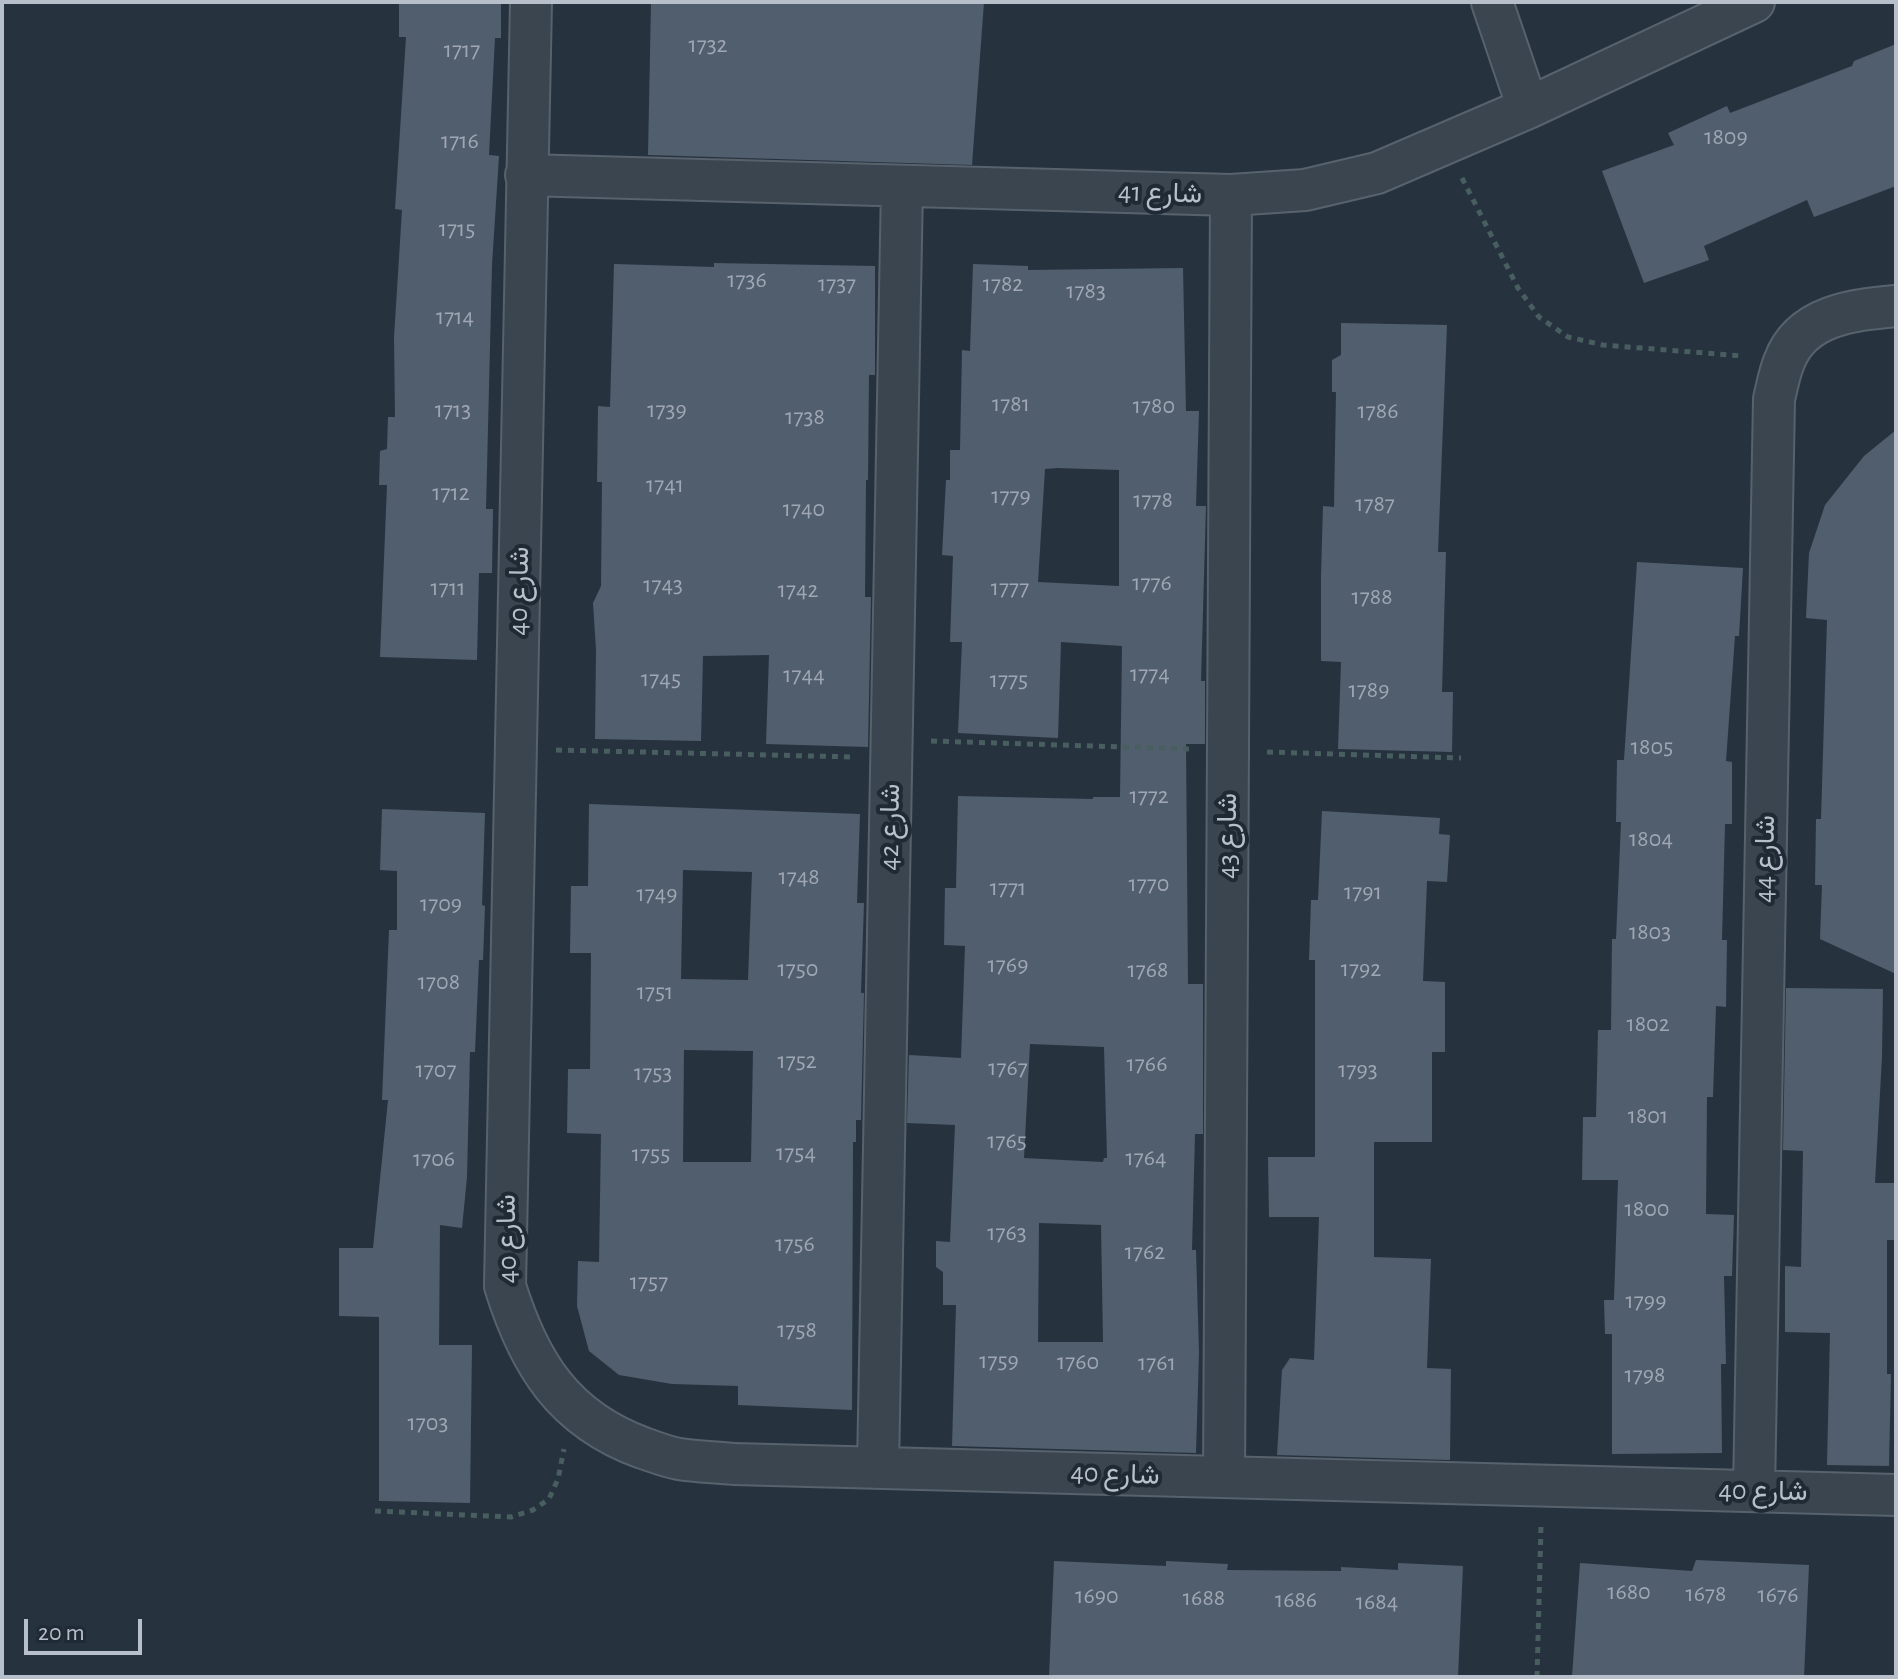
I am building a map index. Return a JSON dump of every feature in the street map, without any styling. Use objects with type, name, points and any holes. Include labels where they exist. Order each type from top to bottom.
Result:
[{"type":"street","name":"شارع 40","points":[[531,2],[505,1286],[519,1330],[534,1358],[542,1372],[573,1407],[621,1440],[676,1459],[734,1464],[1896,1495]]},
{"type":"street","points":[[1492,2],[1528,108]]},
{"type":"street","name":"شارع 41","points":[[526,175],[1231,195],[1305,190],[1363,177],[1445,146],[1754,2]]},
{"type":"street","name":"شارع 42","points":[[878,1467],[902,186]]},
{"type":"street","name":"شارع 43","points":[[1224,1477],[1231,195]]},
{"type":"street","name":"شارع 44","points":[[1754,1491],[1774,399],[1784,360],[1801,337],[1823,320],[1850,310],[1896,306]]},
{"type":"path","points":[[1445,146],[1518,288],[1539,317],[1568,337],[1603,345],[1784,360]]},
{"type":"path","points":[[515,749],[1228,750],[1461,758]]},
{"type":"path","points":[[375,1511],[511,1517],[533,1510],[549,1499],[558,1479],[573,1407]]},
{"type":"path","points":[[1537,1677],[1542,1486]]},
{"type":"building","points":[[399,2],[501,2],[501,38],[495,38],[489,155],[499,156],[492,265],[486,509],[493,509],[492,573],[479,573],[477,660],[380,657],[387,485],[379,485],[380,451],[387,449],[388,417],[395,417],[394,337],[402,210],[395,209],[406,37],[399,37]]},
{"type":"building","points":[[651,2],[984,2],[972,165],[648,155]]},
{"type":"building","points":[[1896,44],[1896,186],[1814,217],[1807,200],[1704,246],[1709,260],[1644,283],[1602,171],[1674,145],[1668,133],[1727,106],[1730,113],[1852,66],[1854,61]]},
{"type":"building","points":[[714,263],[875,266],[875,375],[869,375],[866,480],[865,597],[871,597],[868,747],[766,744],[769,655],[703,656],[701,741],[595,739],[593,603],[601,586],[602,482],[597,482],[598,406],[610,407],[614,264],[714,267]]},
{"type":"building","points":[[973,264],[1028,266],[1028,270],[1183,268],[1186,411],[1199,411],[1196,506],[1206,506],[1201,681],[1205,681],[1205,744],[1186,744],[1188,984],[1203,984],[1203,1134],[1195,1134],[1192,1250],[1196,1250],[1199,1353],[1196,1453],[952,1446],[956,1305],[943,1305],[943,1272],[936,1267],[936,1241],[950,1242],[955,1125],[907,1123],[909,1055],[961,1058],[965,946],[944,945],[945,888],[956,888],[958,796],[1120,797],[1122,646],[1061,642],[1058,738],[958,733],[962,642],[950,642],[953,556],[942,555],[950,450],[960,450],[962,350],[970,351]],"holes":[[[1045,469],[1119,470],[1119,586],[1038,582]],[[1030,1044],[1104,1047],[1107,1158],[1103,1162],[1024,1158]],[[1039,1223],[1101,1225],[1103,1342],[1038,1342]]]},
{"type":"building","points":[[1341,323],[1447,325],[1438,552],[1446,552],[1442,692],[1453,692],[1452,752],[1338,749],[1341,662],[1321,661],[1321,575],[1323,506],[1334,507],[1336,392],[1332,392],[1332,360],[1341,355]]},
{"type":"building","points":[[1896,430],[1896,974],[1820,939],[1822,885],[1815,885],[1816,819],[1821,819],[1827,620],[1806,618],[1809,553],[1825,505],[1864,456]]},
{"type":"building","points":[[1637,562],[1743,568],[1726,761],[1732,762],[1732,824],[1725,824],[1722,940],[1727,940],[1726,1007],[1716,1006],[1713,1097],[1707,1097],[1706,1214],[1734,1215],[1732,1276],[1724,1276],[1726,1364],[1721,1364],[1722,1453],[1612,1454],[1612,1334],[1605,1334],[1604,1300],[1614,1300],[1618,1180],[1582,1180],[1583,1117],[1596,1117],[1598,1030],[1611,1030],[1612,939],[1616,939],[1621,822],[1616,822],[1617,760],[1624,760]]},
{"type":"building","points":[[589,804],[860,814],[857,903],[864,903],[861,993],[864,993],[861,1120],[856,1120],[856,1142],[853,1142],[852,1410],[738,1405],[738,1386],[672,1384],[619,1375],[589,1351],[577,1306],[578,1261],[599,1262],[601,1134],[567,1133],[568,1069],[590,1069],[591,953],[570,953],[571,886],[588,886]],"holes":[[[683,870],[752,872],[748,980],[681,979]],[[684,1050],[753,1051],[751,1162],[683,1162]]]},
{"type":"building","points":[[382,809],[485,813],[483,960],[479,960],[475,1052],[470,1052],[467,1177],[462,1228],[440,1225],[439,1345],[472,1345],[470,1503],[379,1501],[379,1317],[339,1316],[339,1248],[373,1248],[388,1100],[382,1100],[389,930],[397,930],[397,871],[380,870]]},
{"type":"building","points":[[1322,811],[1440,818],[1439,834],[1450,835],[1447,882],[1427,881],[1423,981],[1445,982],[1445,1052],[1432,1052],[1432,1142],[1374,1142],[1374,1257],[1431,1259],[1427,1368],[1451,1369],[1450,1460],[1277,1455],[1282,1370],[1290,1358],[1314,1360],[1319,1217],[1269,1217],[1268,1157],[1315,1157],[1315,960],[1309,960],[1311,900],[1318,900]]},
{"type":"building","points":[[1786,988],[1883,989],[1875,1183],[1894,1183],[1894,1240],[1887,1240],[1887,1374],[1891,1374],[1889,1466],[1827,1465],[1830,1333],[1785,1332],[1785,1266],[1801,1267],[1803,1151],[1783,1150]]},
{"type":"building","points":[[1696,1560],[1809,1565],[1804,1677],[1572,1677],[1580,1563],[1692,1571]]},
{"type":"building","points":[[1054,1561],[1166,1566],[1166,1561],[1228,1564],[1227,1570],[1341,1571],[1341,1567],[1398,1570],[1398,1563],[1463,1566],[1458,1677],[1049,1677]]}]
